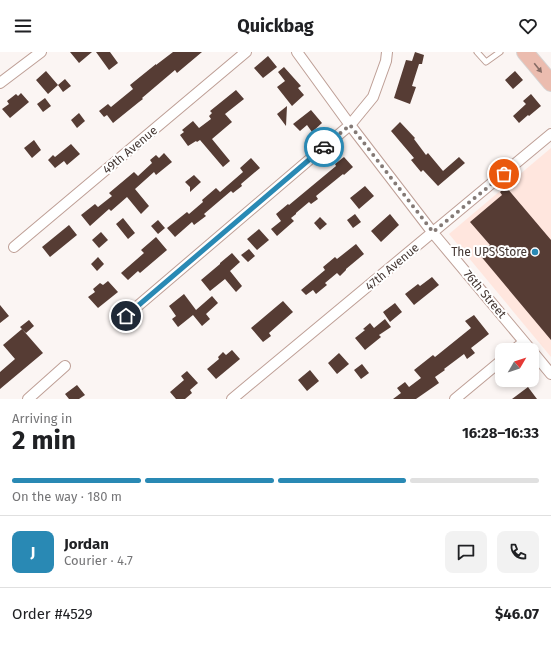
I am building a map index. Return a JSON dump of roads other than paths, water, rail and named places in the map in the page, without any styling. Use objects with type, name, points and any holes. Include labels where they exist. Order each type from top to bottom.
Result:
[{"type":"main road","points":[[526,52],[551,83]]},
{"type":"street","points":[[0,83],[41,52]]},
{"type":"street","name":"49th Avenue","points":[[14,247],[246,52]]},
{"type":"street","name":"76th Street","points":[[297,52],[350,125],[433,232],[525,343]]},
{"type":"street","points":[[126,316],[350,125],[373,97],[386,61],[387,52]]},
{"type":"street","name":"47th Avenue","points":[[232,399],[551,134]]},
{"type":"street","name":"76th Street","points":[[539,360],[551,374]]},
{"type":"street","points":[[28,399],[65,366]]},
{"type":"street","points":[[455,399],[495,366]]},
{"type":"lane","points":[[477,52],[486,62],[500,52]]},
{"type":"place","name":"The UPS Store","points":[[535,252]]}]
